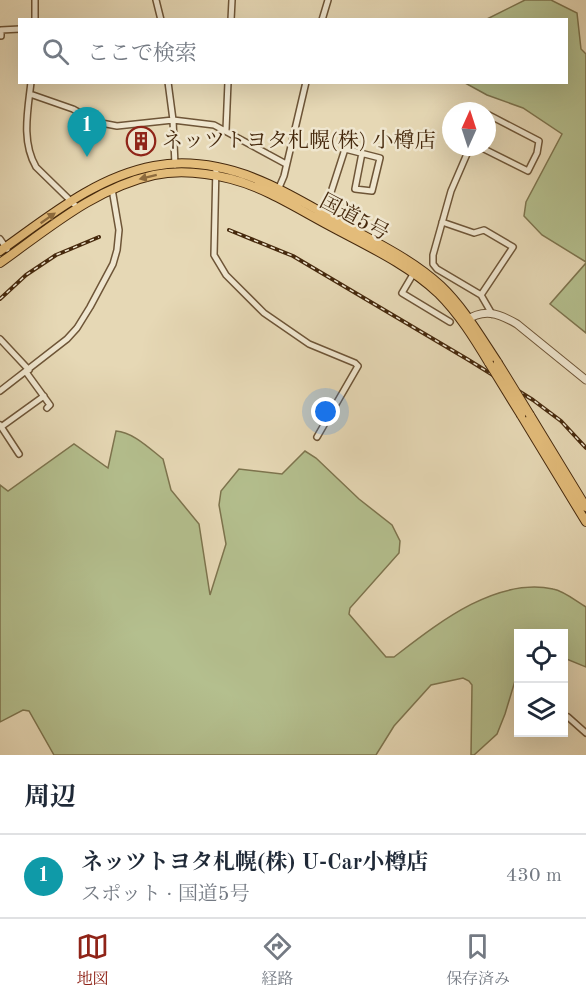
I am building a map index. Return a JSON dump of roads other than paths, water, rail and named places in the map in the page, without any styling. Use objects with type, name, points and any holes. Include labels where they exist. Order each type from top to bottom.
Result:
[{"type":"highway","name":"国道5号","points":[[75,204],[135,180],[175,168]]},
{"type":"highway","name":"国道5号","points":[[0,263],[6,251],[108,180],[132,171],[175,168],[248,176],[416,270],[443,288],[586,507]]},
{"type":"highway","name":"国道5号","points":[[526,415],[586,522]]},
{"type":"street","points":[[35,18],[36,0]]},
{"type":"street","points":[[156,0],[160,18]]},
{"type":"street","points":[[231,18],[232,0]]},
{"type":"street","points":[[323,18],[328,0]]},
{"type":"street","points":[[1,36],[4,29],[18,29]]},
{"type":"street","points":[[31,84],[26,126],[32,159],[36,167],[75,204]]},
{"type":"street","points":[[168,84],[173,120],[175,168]]},
{"type":"street","points":[[226,130],[228,84]]},
{"type":"street","points":[[277,193],[284,176],[306,84]]},
{"type":"street","points":[[30,94],[73,109],[96,122],[117,126],[173,120],[207,123],[226,130],[286,164]]},
{"type":"street","points":[[496,119],[539,141],[537,153],[528,171],[496,155]]},
{"type":"street","points":[[322,217],[345,149],[362,153],[380,158],[372,192],[355,189],[362,153]]},
{"type":"street","points":[[466,156],[451,191],[433,255],[433,264],[437,269],[481,295],[492,314]]},
{"type":"street","points":[[216,171],[214,255],[220,267],[264,313],[283,327],[309,344],[358,366],[318,437]]},
{"type":"street","points":[[2,388],[28,371],[77,328],[113,264],[119,230],[112,189]]},
{"type":"street","points":[[442,222],[474,233],[484,230],[513,248],[481,295]]},
{"type":"street","points":[[0,239],[6,251]]},
{"type":"street","points":[[416,270],[402,293],[450,322]]},
{"type":"street","points":[[466,320],[477,314],[500,315],[517,324],[586,380]]},
{"type":"street","points":[[0,339],[28,371],[50,405],[47,408]]},
{"type":"street","points":[[19,454],[0,426],[44,396]]},
{"type":"street","points":[[568,717],[586,733]]},
{"type":"railway","points":[[229,230],[293,256],[467,359],[533,400],[561,421],[586,448]]},
{"type":"railway","points":[[0,299],[26,275],[56,255],[99,237]]},
{"type":"place","name":"ネッツトヨタ札幌(株) 小樽店","points":[[141,141]]},
{"type":"place","name":"ネッツトヨタ札幌(株) U-Car小樽店","points":[[87,157]]}]
